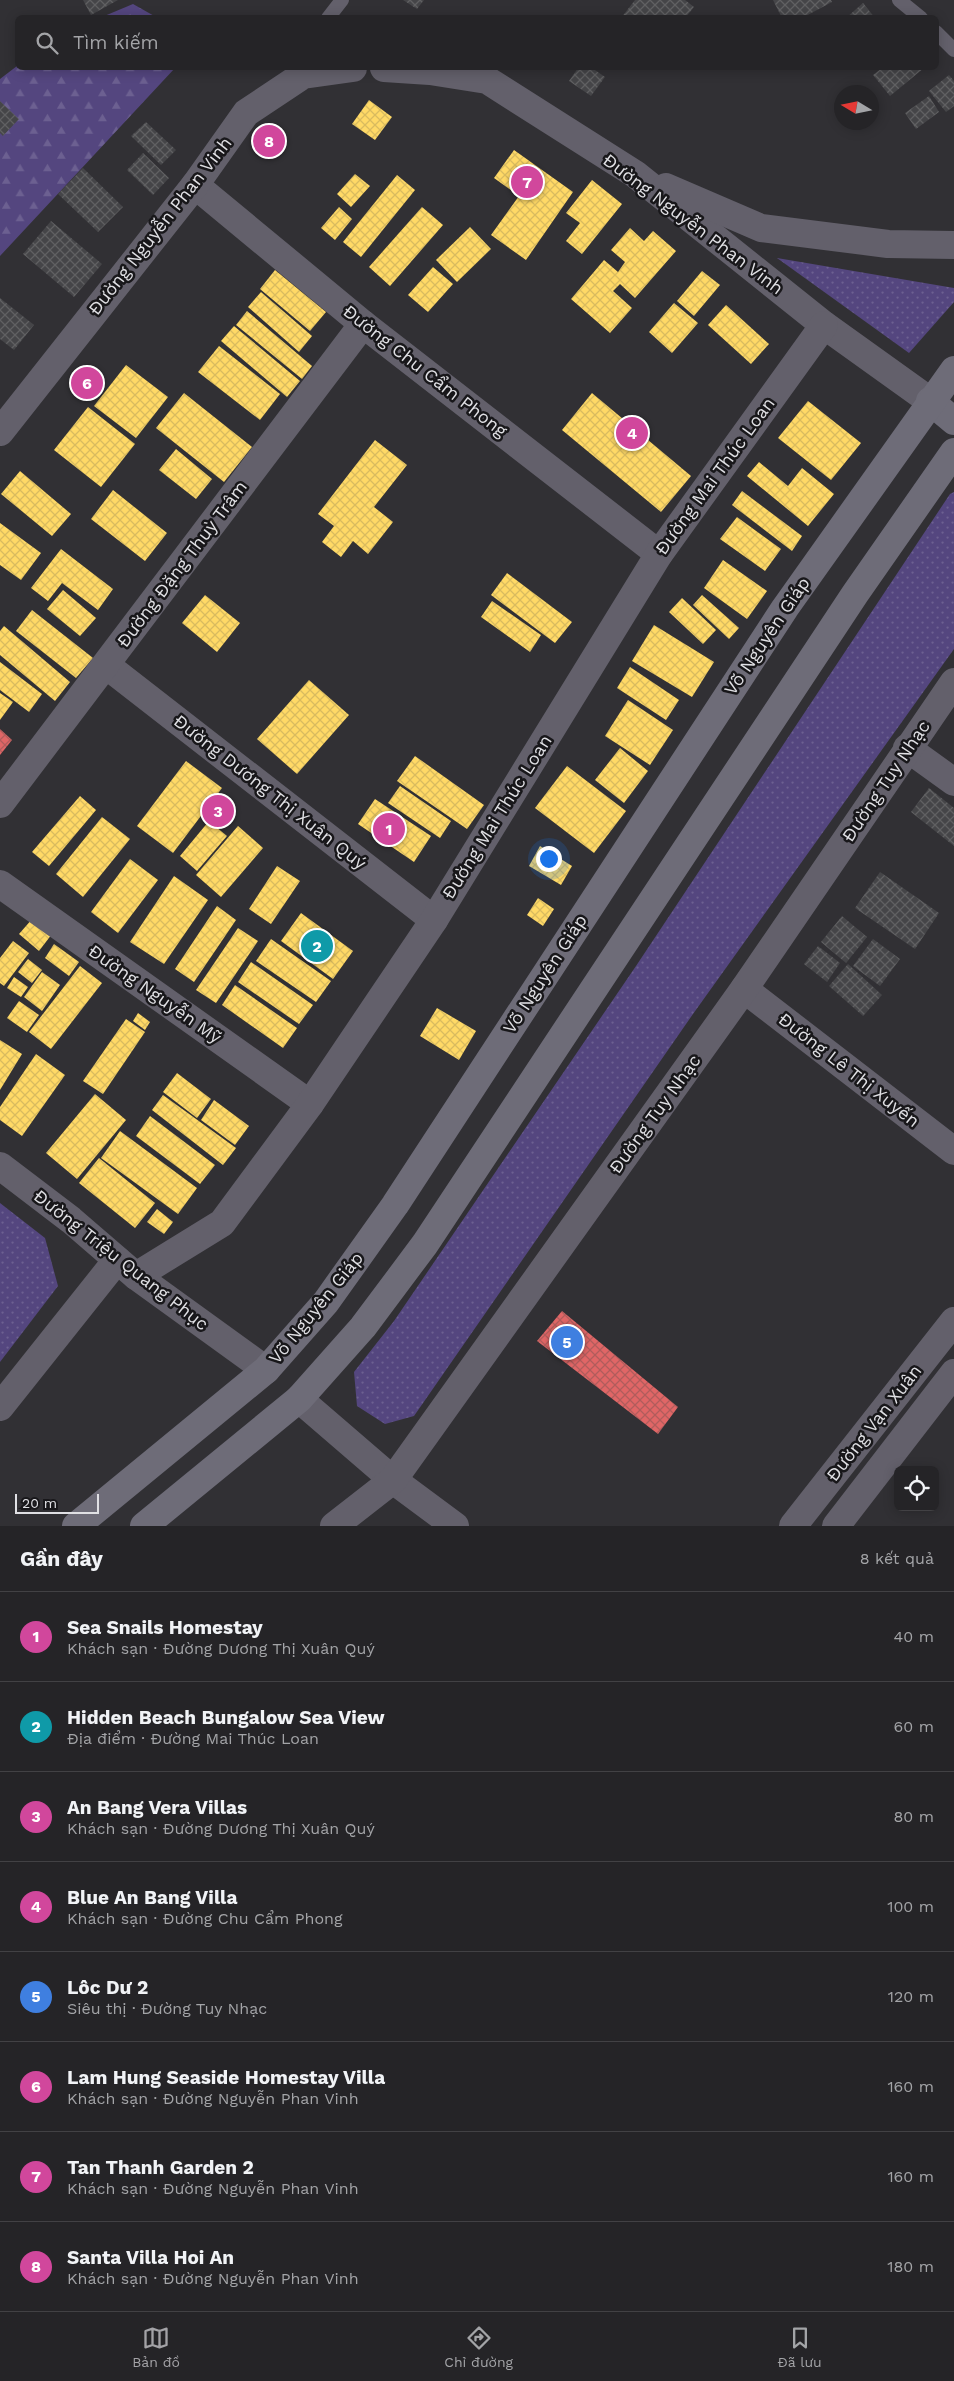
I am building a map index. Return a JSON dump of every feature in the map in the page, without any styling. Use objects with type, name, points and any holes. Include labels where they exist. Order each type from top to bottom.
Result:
[{"type":"main road","name":"Võ Nguyên Giáp","points":[[76,1526],[266,1370],[326,1302],[394,1205],[785,608],[930,401],[954,370]]},
{"type":"main road","points":[[930,401],[954,421]]},
{"type":"main road","points":[[144,1526],[300,1398],[363,1327],[425,1244],[855,594],[954,452]]},
{"type":"main road","points":[[266,1370],[300,1398]]},
{"type":"street","name":"Đường Nguyễn Phan Vinh","points":[[0,432],[194,185],[246,113],[304,71],[320,70]]},
{"type":"street","name":"Đường Nguyễn Phan Vinh","points":[[415,70],[486,80],[635,174],[824,325],[930,401]]},
{"type":"street","points":[[635,174],[761,228],[888,244],[954,245]]},
{"type":"street","name":"Đường Chu Cẩm Phong","points":[[194,185],[363,324],[659,554]]},
{"type":"street","name":"Đường Đặng Thuỳ Trâm","points":[[0,804],[363,324]]},
{"type":"street","name":"Đường Mai Thúc Loan","points":[[0,1407],[127,1268],[222,1223],[310,1104],[434,920],[659,554],[824,325]]},
{"type":"street","name":"Đường Dương Thị Xuân Quý","points":[[106,665],[434,920]]},
{"type":"street","name":"Đường Tuy Nhạc","points":[[334,1526],[393,1480],[744,989],[954,682]]},
{"type":"street","points":[[908,748],[954,782]]},
{"type":"street","name":"Đường Nguyễn Mỹ","points":[[0,884],[310,1104]]},
{"type":"street","name":"Đường Lê Thị Xuyến","points":[[744,989],[954,1151]]},
{"type":"street","name":"Đường Triệu Quang Phục","points":[[0,1166],[71,1220],[127,1268],[266,1370]]},
{"type":"street","name":"Đường Vạn Xuân","points":[[793,1526],[954,1321]]},
{"type":"street","name":"Đường Vạn Xuân","points":[[836,1526],[954,1373]]},
{"type":"street","points":[[300,1398],[393,1480],[455,1526]]},
{"type":"lane","points":[[330,15],[342,0]]},
{"type":"lane","points":[[899,0],[917,15]]},
{"type":"lane","points":[[939,35],[954,50]]},
{"type":"green space","points":[[133,4],[152,15],[107,15]]},
{"type":"green space","points":[[15,68],[15,70],[173,70],[0,256],[0,79]]},
{"type":"green space","points":[[777,258],[954,288],[954,302],[909,353]]},
{"type":"green space","points":[[954,492],[954,649],[693,1014],[414,1416],[385,1424],[357,1406],[354,1372],[394,1321],[636,966],[950,494]]},
{"type":"green space","points":[[0,1203],[45,1238],[58,1286],[0,1362]]},
{"type":"building: Nhà ở","points":[[369,100],[392,117],[375,140],[352,124]]},
{"type":"building: Nhà ở","points":[[514,150],[573,192],[526,260],[491,235],[519,196],[494,178]]},
{"type":"building: Nhà ở","points":[[355,174],[370,186],[351,207],[337,194]]},
{"type":"building: Nhà ở","points":[[397,175],[415,190],[361,257],[343,242]]},
{"type":"building: Nhà ở","points":[[592,180],[622,204],[582,254],[566,241],[580,223],[566,213]]},
{"type":"building: Nhà ở","points":[[339,207],[352,219],[335,240],[321,228]]},
{"type":"building: Nhà ở","points":[[422,207],[443,225],[390,286],[369,267]]},
{"type":"building: Nhà ở","points":[[470,227],[491,249],[457,282],[436,260]]},
{"type":"building: Nhà ở","points":[[630,228],[644,241],[653,231],[676,251],[635,298],[620,284],[613,291],[632,308],[610,333],[571,299],[604,260],[618,272],[625,262],[611,250]]},
{"type":"building: Nhà ở","points":[[433,267],[453,284],[428,312],[408,295]]},
{"type":"building: Nhà ở","points":[[275,270],[326,312],[310,331],[260,289]]},
{"type":"building: Nhà ở","points":[[702,271],[720,285],[694,316],[677,301]]},
{"type":"building: Nhà ở","points":[[261,292],[312,336],[299,352],[248,307]]},
{"type":"building: Nhà ở","points":[[674,303],[698,323],[672,353],[649,332]]},
{"type":"building: Nhà ở","points":[[726,305],[769,344],[751,364],[708,325]]},
{"type":"building: Nhà ở","points":[[247,311],[312,366],[302,379],[236,325]]},
{"type":"building: Nhà ở","points":[[234,326],[300,381],[287,397],[221,341]]},
{"type":"building: Nhà ở","points":[[219,346],[280,394],[260,420],[198,372]]},
{"type":"building: Nhà ở","points":[[126,365],[168,397],[136,438],[94,406]]},
{"type":"building: Nhà ở","points":[[184,393],[252,447],[224,482],[156,428]]},
{"type":"building: Nhà ở","points":[[592,393],[691,476],[661,512],[562,430]]},
{"type":"building: Nhà ở","points":[[808,401],[861,443],[831,480],[778,438]]},
{"type":"building: Nhà ở","points":[[88,407],[135,444],[101,487],[54,450]]},
{"type":"building: Nhà ở","points":[[375,440],[407,465],[374,507],[393,522],[368,554],[353,541],[341,557],[322,542],[334,526],[318,514]]},
{"type":"building: Nhà ở","points":[[176,449],[212,479],[196,499],[159,470]]},
{"type":"building: Nhà ở","points":[[759,462],[788,486],[802,468],[834,494],[808,526],[747,476]]},
{"type":"building: Nhà ở","points":[[20,471],[71,514],[52,536],[1,494]]},
{"type":"building: Nhà ở","points":[[113,490],[167,533],[145,561],[91,519]]},
{"type":"building: Nhà ở","points":[[742,491],[802,536],[792,551],[732,505]]},
{"type":"building: Nhà ở","points":[[737,517],[781,549],[765,571],[720,539]]},
{"type":"building: Nhà ở","points":[[0,523],[41,553],[21,580],[0,565]]},
{"type":"building: Nhà ở","points":[[61,549],[113,589],[98,610],[62,583],[48,601],[31,588]]},
{"type":"building: Nhà ở","points":[[723,560],[767,591],[747,619],[704,588]]},
{"type":"building: Nhà ở","points":[[507,573],[572,622],[555,643],[491,595]]},
{"type":"building: Nhà ở","points":[[63,590],[96,618],[80,636],[47,609]]},
{"type":"building: Nhà ở","points":[[205,595],[240,623],[217,652],[182,623]]},
{"type":"building: Nhà ở","points":[[702,595],[739,628],[729,639],[693,605]]},
{"type":"building: Nhà ở","points":[[682,598],[716,630],[703,644],[669,612]]},
{"type":"building: Nhà ở","points":[[492,601],[541,635],[530,652],[481,617]]},
{"type":"building: Nhà ở","points":[[32,610],[93,658],[76,678],[16,631]]},
{"type":"building: Nhà ở","points":[[654,625],[714,662],[692,697],[632,661]]},
{"type":"building: Nhà ở","points":[[4,626],[70,682],[55,701],[0,655],[0,631]]},
{"type":"building: Nhà ở","points":[[0,662],[42,694],[29,712],[0,690]]},
{"type":"building: Nhà ở","points":[[630,667],[679,700],[666,720],[617,688]]},
{"type":"building: Nhà ở","points":[[309,680],[349,715],[297,774],[257,739]]},
{"type":"building: Nhà ở","points":[[0,693],[13,702],[0,720]]},
{"type":"building: Nhà ở","points":[[628,700],[673,730],[650,765],[605,736]]},
{"type":"building: Nhà ở","points":[[620,748],[648,771],[624,803],[595,780]]},
{"type":"building: Nhà ở","points":[[415,756],[484,805],[467,829],[397,781]]},
{"type":"building: Nhà ở","points":[[186,761],[222,788],[173,853],[137,826]]},
{"type":"building: Nhà ở","points":[[567,766],[626,811],[594,853],[535,808]]},
{"type":"building: Nhà ở","points":[[400,786],[451,821],[440,838],[388,803]]},
{"type":"building: Nhà ở","points":[[80,796],[96,810],[49,866],[32,852]]},
{"type":"building: Nhà ở","points":[[375,799],[431,836],[414,862],[358,824]]},
{"type":"building: Nhà ở","points":[[102,817],[130,839],[83,897],[56,874]]},
{"type":"building: Nhà ở","points":[[209,821],[227,836],[197,871],[180,856]]},
{"type":"building: Nhà ở","points":[[238,826],[263,848],[221,897],[196,875]]},
{"type":"building: Nhà ở","points":[[540,846],[572,866],[561,885],[529,866]]},
{"type":"building: Nhà ở","points":[[130,859],[158,880],[118,933],[91,912]]},
{"type":"building: Nhà ở","points":[[277,866],[300,881],[271,924],[249,909]]},
{"type":"building: Nhà ở","points":[[174,876],[208,900],[164,964],[130,942]]},
{"type":"building: Nhà ở","points":[[538,898],[554,909],[543,926],[527,915]]},
{"type":"building: Nhà ở","points":[[217,906],[236,920],[194,982],[175,969]]},
{"type":"building: Nhà ở","points":[[301,913],[353,951],[333,979],[281,941]]},
{"type":"building: Nhà ở","points":[[33,918],[52,934],[39,951],[19,934]]},
{"type":"building: Nhà ở","points":[[238,928],[258,941],[216,1003],[196,990]]},
{"type":"building: Nhà ở","points":[[271,939],[331,981],[316,1002],[256,961]]},
{"type":"building: Nhà ở","points":[[13,941],[29,953],[4,986],[0,983],[0,958]]},
{"type":"building: Nhà ở","points":[[54,944],[79,962],[69,976],[45,958]]},
{"type":"building: Nhà ở","points":[[28,959],[42,970],[32,983],[18,972]]},
{"type":"building: Nhà ở","points":[[251,962],[313,1005],[299,1024],[238,982]]},
{"type":"building: Nhà ở","points":[[80,966],[102,983],[51,1049],[29,1032]]},
{"type":"building: Nhà ở","points":[[42,972],[60,985],[42,1011],[24,997]]},
{"type":"building: Nhà ở","points":[[14,977],[28,987],[21,997],[7,988]]},
{"type":"building: Nhà ở","points":[[235,985],[297,1028],[283,1048],[222,1005]]},
{"type":"building: Nhà ở","points":[[19,1001],[39,1015],[27,1032],[7,1018]]},
{"type":"building: Nhà ở","points":[[437,1008],[476,1031],[459,1060],[420,1036]]},
{"type":"building: Nhà ở","points":[[138,1013],[150,1022],[145,1030],[133,1021]]},
{"type":"building: Nhà ở","points":[[126,1019],[145,1032],[103,1094],[83,1081]]},
{"type":"building: Nhà ở","points":[[0,1040],[22,1054],[0,1090]]},
{"type":"building: Nhà ở","points":[[36,1054],[65,1075],[22,1136],[0,1120],[0,1107]]},
{"type":"building: Nhà ở","points":[[177,1073],[211,1099],[197,1118],[163,1092]]},
{"type":"building: Nhà ở","points":[[95,1094],[126,1120],[77,1179],[46,1153]]},
{"type":"building: Nhà ở","points":[[163,1095],[236,1148],[223,1165],[152,1110]]},
{"type":"building: Nhà ở","points":[[214,1100],[249,1126],[235,1145],[201,1120]]},
{"type":"building: Nhà ở","points":[[150,1116],[215,1165],[200,1184],[136,1136]]},
{"type":"building: Nhà ở","points":[[120,1131],[197,1188],[178,1214],[101,1158]]},
{"type":"building: Nhà ở","points":[[99,1158],[155,1203],[135,1228],[79,1183]]},
{"type":"building: Nhà ở","points":[[157,1209],[173,1222],[164,1234],[147,1222]]},
{"type":"building: Cửa hàng","points":[[0,729],[12,740],[0,755]]},
{"type":"building: Cửa hàng","points":[[562,1311],[678,1407],[658,1434],[537,1341]]},
{"type":"building: Khác","points":[[83,0],[118,0],[91,15]]},
{"type":"building: Khác","points":[[403,0],[424,0],[417,9]]},
{"type":"building: Khác","points":[[635,0],[685,0],[694,7],[687,15],[623,15]]},
{"type":"building: Khác","points":[[773,0],[831,0],[832,2],[808,15],[780,15]]},
{"type":"building: Khác","points":[[863,3],[873,15],[849,15]]},
{"type":"building: Khác","points":[[577,70],[595,70],[605,77],[591,96],[569,81]]},
{"type":"building: Khác","points":[[879,70],[922,70],[890,96],[873,75]]},
{"type":"building: Khác","points":[[949,75],[954,81],[954,106],[946,112],[929,91]]},
{"type":"building: Khác","points":[[929,96],[939,112],[916,129],[905,113]]},
{"type":"building: Khác","points":[[0,101],[19,119],[3,136],[0,133]]},
{"type":"building: Khác","points":[[146,122],[176,150],[161,165],[131,136]]},
{"type":"building: Khác","points":[[143,153],[169,178],[153,195],[127,170]]},
{"type":"building: Khác","points":[[83,168],[123,207],[98,232],[58,194]]},
{"type":"building: Khác","points":[[51,221],[102,264],[74,297],[23,254]]},
{"type":"building: Khác","points":[[0,298],[34,325],[14,350],[0,339]]},
{"type":"building: Khác","points":[[929,788],[954,808],[954,846],[911,812]]},
{"type":"building: Khác","points":[[880,872],[939,913],[915,949],[855,908]]},
{"type":"building: Khác","points":[[842,916],[867,937],[846,963],[821,942]]},
{"type":"building: Khác","points":[[873,939],[900,959],[880,986],[853,966]]},
{"type":"building: Khác","points":[[818,946],[840,963],[827,982],[804,964]]},
{"type":"building: Khác","points":[[848,964],[882,995],[863,1016],[829,986]]},
{"type":"place","name":"Santa Villa Hoi An","points":[[269,141]]},
{"type":"place","name":"Tan Thanh Garden 2","points":[[527,182]]},
{"type":"place","name":"Lam Hung Seaside Homestay Villa","points":[[87,383]]},
{"type":"place","name":"Blue An Bang Villa","points":[[632,433]]},
{"type":"place","name":"An Bang Vera Villas","points":[[218,811]]},
{"type":"place","name":"Sea Snails Homestay","points":[[389,829]]},
{"type":"place","name":"Hidden Beach Bungalow Sea View","points":[[317,946]]},
{"type":"place","name":"Lôc Dư 2","points":[[567,1342]]}]
